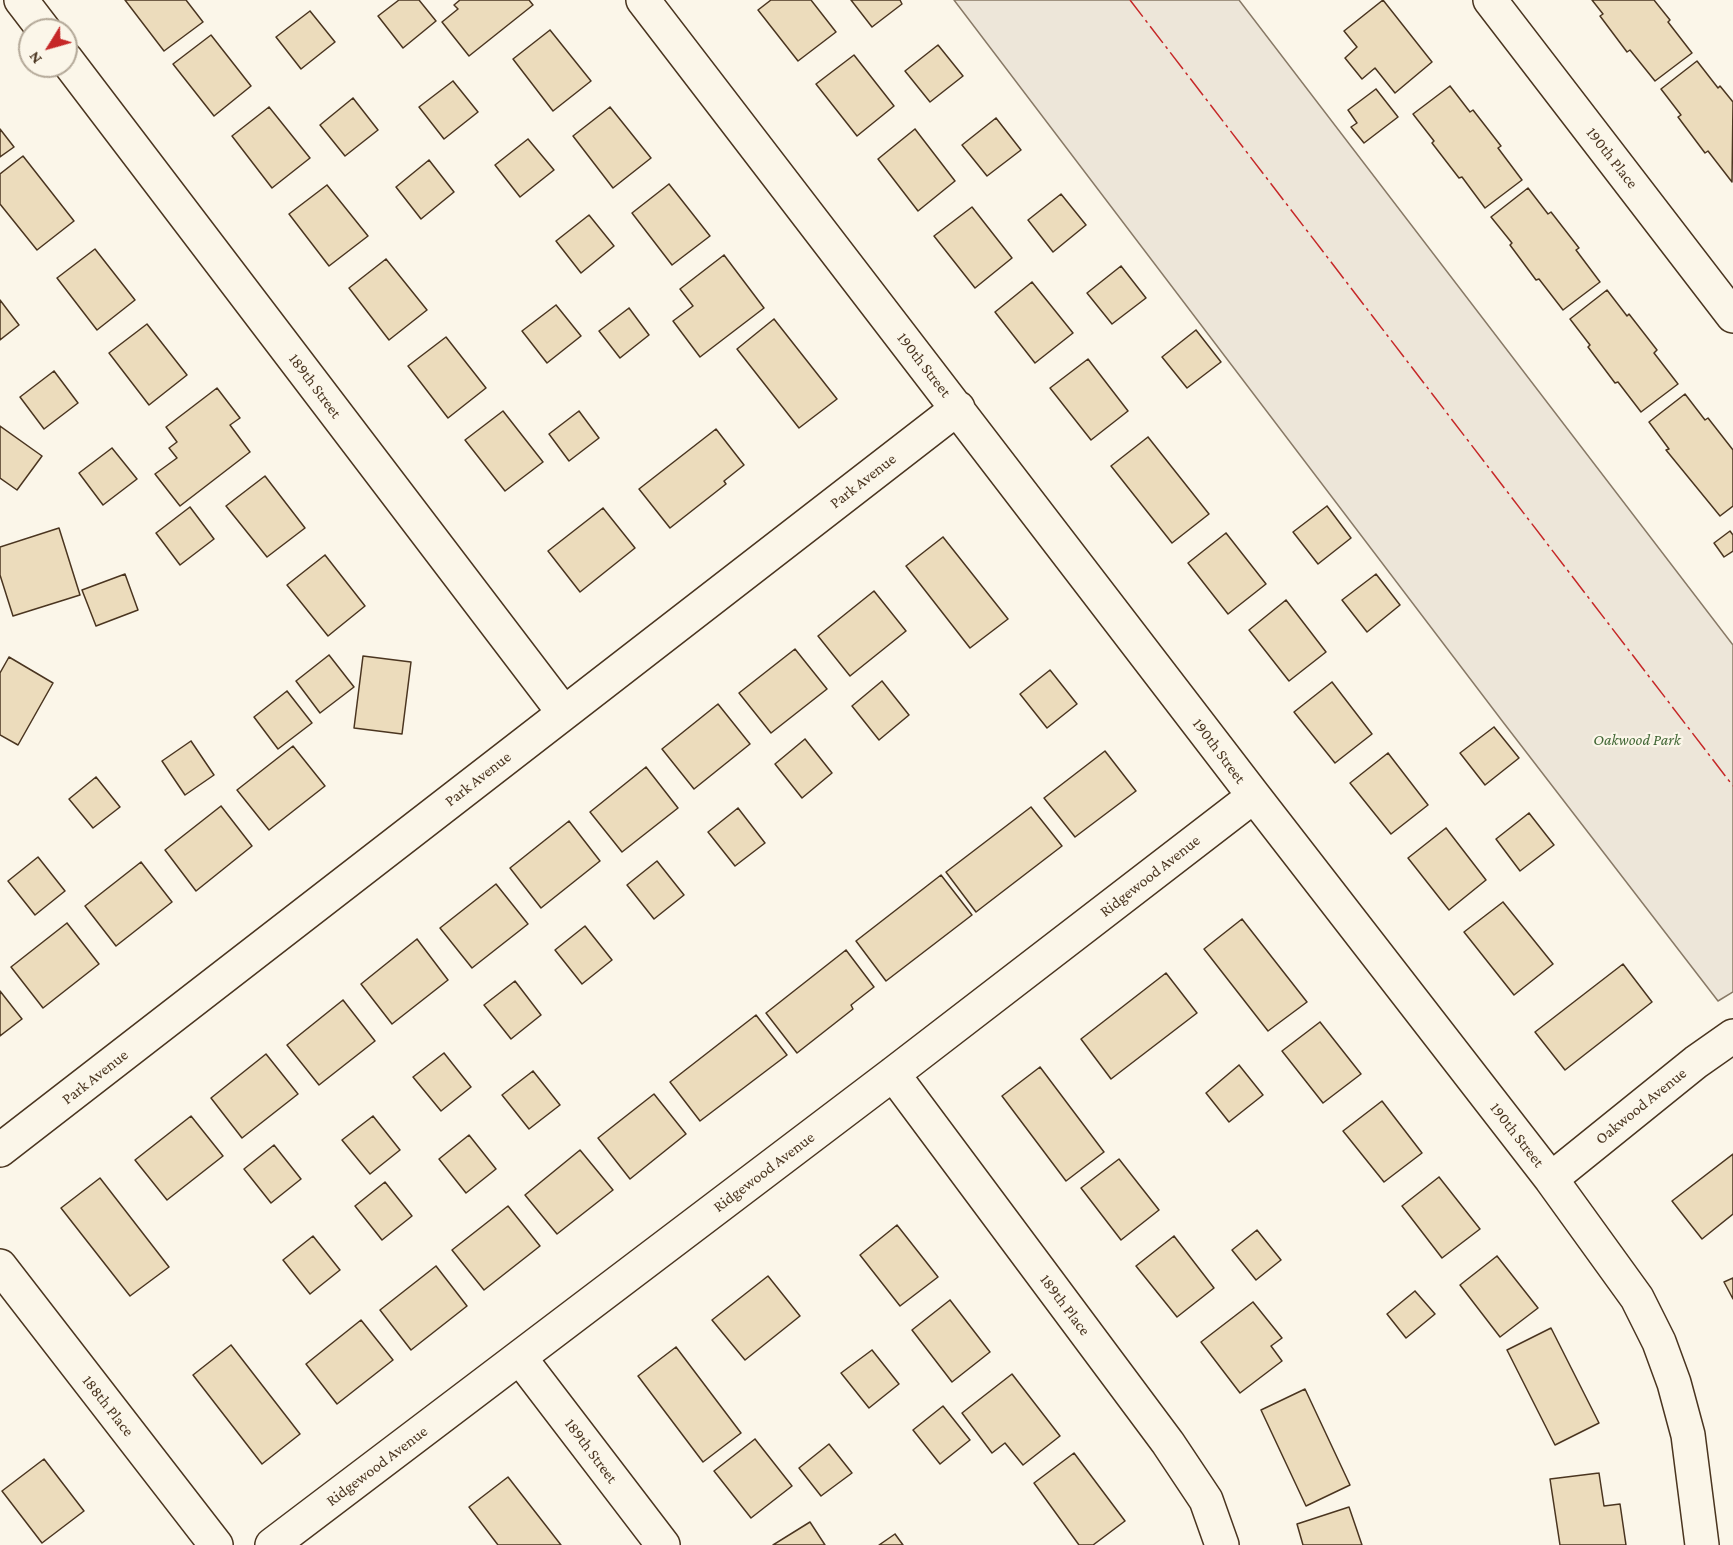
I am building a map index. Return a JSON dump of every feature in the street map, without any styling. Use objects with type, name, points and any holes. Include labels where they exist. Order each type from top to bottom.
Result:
[{"type":"street","points":[[21,0],[35,18]]},
{"type":"street","name":"190th Street","points":[[643,0],[1551,1179],[1637,1298],[1659,1342],[1674,1383],[1688,1435],[1702,1545]]},
{"type":"street","name":"190th Place","points":[[1490,0],[1733,316]]},
{"type":"street","name":"189th Street","points":[[78,75],[564,713]]},
{"type":"street","name":"Park Avenue","points":[[0,1150],[958,408]]},
{"type":"street","name":"Ridgewood Avenue","points":[[272,1545],[893,1074],[1254,796]]},
{"type":"street","name":"Oakwood Avenue","points":[[1551,1179],[1696,1062],[1733,1036]]},
{"type":"street","name":"189th Place","points":[[893,1074],[1168,1443],[1206,1500],[1222,1545]]},
{"type":"street","name":"188th Place","points":[[0,1266],[216,1545]]},
{"type":"street","name":"189th Street","points":[[520,1358],[663,1545]]},
{"type":"green space","name":"Oakwood Park","points":[[954,0],[1239,0],[1733,645],[1733,992],[1718,1001]]},
{"type":"building","points":[[125,0],[186,0],[203,22],[164,51]]},
{"type":"building","points":[[399,0],[419,0],[436,21],[403,48],[378,16]]},
{"type":"building","points":[[460,0],[529,0],[533,5],[469,56],[442,22],[458,9],[454,5]]},
{"type":"building","points":[[771,0],[811,0],[836,32],[798,61],[758,10]]},
{"type":"building","points":[[851,0],[900,0],[902,4],[872,27]]},
{"type":"building","points":[[1383,0],[1432,62],[1395,93],[1375,68],[1362,79],[1345,58],[1357,47],[1344,31]]},
{"type":"building","points":[[1592,0],[1654,0],[1692,53],[1655,81],[1630,50],[1627,52],[1600,16],[1603,14]]},
{"type":"building","points":[[310,11],[335,42],[301,69],[276,37]]},
{"type":"building","points":[[550,30],[591,81],[553,111],[513,59]]},
{"type":"building","points":[[211,35],[251,86],[214,116],[173,64]]},
{"type":"building","points":[[938,45],[963,76],[930,102],[905,71]]},
{"type":"building","points":[[854,55],[894,106],[857,136],[816,84]]},
{"type":"building","points":[[1697,61],[1718,88],[1720,86],[1733,102],[1732,182],[1708,151],[1705,153],[1678,117],[1681,115],[1661,89]]},
{"type":"building","points":[[453,81],[478,112],[444,139],[419,107]]},
{"type":"building","points":[[1450,86],[1470,112],[1473,110],[1501,146],[1498,148],[1522,180],[1485,208],[1432,143],[1434,141],[1413,114]]},
{"type":"building","points":[[1376,89],[1398,117],[1364,143],[1351,127],[1357,123],[1348,110]]},
{"type":"building","points":[[353,98],[378,130],[345,156],[320,125]]},
{"type":"building","points":[[269,107],[310,158],[272,188],[232,136]]},
{"type":"building","points":[[610,107],[651,158],[613,188],[573,136]]},
{"type":"building","points":[[996,118],[1021,150],[987,176],[962,145]]},
{"type":"building","points":[[0,129],[14,147],[0,157]]},
{"type":"building","points":[[915,129],[955,181],[918,211],[878,159]]},
{"type":"building","points":[[528,139],[554,170],[520,197],[495,165]]},
{"type":"building","points":[[23,156],[74,221],[37,250],[0,204],[0,174]]},
{"type":"building","points":[[429,160],[454,192],[421,219],[396,187]]},
{"type":"building","points":[[669,184],[710,236],[672,265],[632,213]]},
{"type":"building","points":[[327,185],[368,236],[329,266],[289,214]]},
{"type":"building","points":[[1528,188],[1548,214],[1551,212],[1579,248],[1576,250],[1600,282],[1563,310],[1539,279],[1536,280],[1510,245],[1512,243],[1491,217]]},
{"type":"building","points":[[1061,194],[1086,225],[1053,252],[1028,220]]},
{"type":"building","points":[[972,207],[1012,258],[975,288],[934,236]]},
{"type":"building","points":[[589,215],[614,246],[581,273],[556,241]]},
{"type":"building","points":[[95,249],[135,300],[97,330],[57,278]]},
{"type":"building","points":[[724,255],[764,308],[700,357],[673,321],[693,306],[680,289]]},
{"type":"building","points":[[386,259],[427,310],[389,340],[349,288]]},
{"type":"building","points":[[1121,266],[1146,298],[1112,324],[1087,293]]},
{"type":"building","points":[[1032,282],[1073,333],[1035,363],[995,312]]},
{"type":"building","points":[[1607,290],[1657,350],[1654,353],[1678,384],[1641,412],[1618,382],[1615,383],[1570,319]]},
{"type":"building","points":[[0,300],[19,325],[0,340]]},
{"type":"building","points":[[556,305],[581,336],[547,363],[522,331]]},
{"type":"building","points":[[629,308],[649,335],[620,358],[599,331]]},
{"type":"building","points":[[774,319],[837,399],[799,428],[737,349]]},
{"type":"building","points":[[147,324],[187,375],[149,405],[109,353]]},
{"type":"building","points":[[1196,330],[1221,362],[1187,388],[1162,357]]},
{"type":"building","points":[[446,337],[486,388],[448,418],[408,366]]},
{"type":"building","points":[[1088,359],[1128,411],[1091,440],[1050,388]]},
{"type":"building","points":[[54,371],[78,403],[44,429],[20,397]]},
{"type":"building","points":[[217,388],[240,418],[230,425],[250,452],[180,506],[155,474],[177,458],[169,448],[177,442],[166,427]]},
{"type":"building","points":[[1685,394],[1705,420],[1708,418],[1733,450],[1733,506],[1720,516],[1666,450],[1669,449],[1649,422]]},
{"type":"building","points":[[503,411],[543,462],[505,491],[465,440]]},
{"type":"building","points":[[579,411],[599,438],[569,461],[549,434]]},
{"type":"building","points":[[0,426],[42,456],[17,490],[0,478]]},
{"type":"building","points":[[716,429],[744,465],[724,481],[726,484],[670,528],[639,489]]},
{"type":"building","points":[[1148,437],[1209,514],[1172,543],[1111,466]]},
{"type":"building","points":[[112,448],[137,479],[103,505],[79,473]]},
{"type":"building","points":[[265,476],[305,528],[267,557],[226,506]]},
{"type":"building","points":[[1327,506],[1351,538],[1318,564],[1293,532]]},
{"type":"building","points":[[190,507],[214,539],[180,565],[156,533]]},
{"type":"building","points":[[603,508],[635,548],[580,592],[548,551]]},
{"type":"building","points":[[59,528],[80,595],[13,616],[0,575],[0,547]]},
{"type":"building","points":[[1730,531],[1733,535],[1733,551],[1724,557],[1714,543]]},
{"type":"building","points":[[1226,533],[1266,584],[1228,614],[1188,563]]},
{"type":"building","points":[[943,537],[1008,619],[970,648],[906,566]]},
{"type":"building","points":[[325,555],[365,606],[328,636],[287,585]]},
{"type":"building","points":[[125,574],[138,610],[96,626],[82,590]]},
{"type":"building","points":[[1376,574],[1400,605],[1367,632],[1342,600]]},
{"type":"building","points":[[874,591],[906,631],[850,676],[818,636]]},
{"type":"building","points":[[1286,600],[1326,652],[1289,681],[1249,630]]},
{"type":"building","points":[[795,649],[827,689],[771,733],[739,693]]},
{"type":"building","points":[[329,655],[354,687],[320,713],[296,681]]},
{"type":"building","points":[[363,656],[411,662],[402,734],[354,728]]},
{"type":"building","points":[[9,657],[53,683],[18,745],[0,735],[0,673]]},
{"type":"building","points":[[1050,670],[1077,704],[1047,728],[1020,694]]},
{"type":"building","points":[[882,681],[909,715],[879,740],[852,706]]},
{"type":"building","points":[[1332,682],[1372,734],[1335,763],[1294,712]]},
{"type":"building","points":[[287,691],[312,723],[278,749],[254,717]]},
{"type":"building","points":[[718,704],[750,744],[694,789],[662,749]]},
{"type":"building","points":[[1494,727],[1519,758],[1485,785],[1460,753]]},
{"type":"building","points":[[805,739],[832,773],[802,798],[775,764]]},
{"type":"building","points":[[191,741],[214,775],[185,795],[162,761]]},
{"type":"building","points":[[293,746],[325,786],[269,830],[237,790]]},
{"type":"building","points":[[1105,751],[1136,791],[1075,837],[1044,798]]},
{"type":"building","points":[[1388,753],[1428,805],[1391,834],[1350,783]]},
{"type":"building","points":[[646,767],[678,808],[622,852],[590,812]]},
{"type":"building","points":[[96,777],[120,807],[93,828],[69,799]]},
{"type":"building","points":[[221,806],[252,846],[196,891],[165,850]]},
{"type":"building","points":[[1031,807],[1062,846],[976,912],[946,872]]},
{"type":"building","points":[[738,808],[765,843],[735,866],[708,832]]},
{"type":"building","points":[[1529,813],[1554,845],[1520,871],[1496,839]]},
{"type":"building","points":[[569,821],[600,861],[541,908],[510,868]]},
{"type":"building","points":[[1446,828],[1486,880],[1449,910],[1408,858]]},
{"type":"building","points":[[38,857],[65,891],[35,915],[8,881]]},
{"type":"building","points":[[657,861],[684,895],[654,919],[627,885]]},
{"type":"building","points":[[141,862],[172,902],[116,946],[85,906]]},
{"type":"building","points":[[941,875],[972,915],[886,981],[856,941]]},
{"type":"building","points":[[496,884],[528,924],[472,968],[440,928]]},
{"type":"building","points":[[1503,902],[1553,964],[1514,995],[1464,932]]},
{"type":"building","points":[[1242,919],[1307,1002],[1268,1031],[1204,949]]},
{"type":"building","points":[[67,923],[99,964],[43,1008],[11,967]]},
{"type":"building","points":[[585,926],[612,960],[582,984],[555,950]]},
{"type":"building","points":[[417,939],[448,980],[392,1024],[361,984]]},
{"type":"building","points":[[846,950],[874,987],[851,1005],[853,1009],[797,1053],[766,1013]]},
{"type":"building","points":[[1623,964],[1652,1002],[1565,1070],[1535,1032]]},
{"type":"building","points":[[1166,973],[1197,1013],[1111,1079],[1081,1039]]},
{"type":"building","points":[[515,981],[541,1015],[511,1039],[484,1005]]},
{"type":"building","points":[[0,991],[22,1019],[0,1036]]},
{"type":"building","points":[[343,1000],[375,1041],[319,1085],[287,1045]]},
{"type":"building","points":[[756,1015],[787,1055],[700,1121],[670,1082]]},
{"type":"building","points":[[1320,1022],[1361,1074],[1323,1103],[1282,1051]]},
{"type":"building","points":[[444,1053],[471,1087],[441,1111],[413,1077]]},
{"type":"building","points":[[266,1054],[298,1094],[242,1138],[211,1098]]},
{"type":"building","points":[[1239,1065],[1263,1095],[1229,1122],[1206,1093]]},
{"type":"building","points":[[1040,1067],[1104,1152],[1066,1181],[1002,1096]]},
{"type":"building","points":[[533,1071],[560,1105],[529,1129],[502,1095]]},
{"type":"building","points":[[654,1094],[686,1134],[630,1179],[598,1138]]},
{"type":"building","points":[[1382,1101],[1422,1153],[1384,1182],[1343,1131]]},
{"type":"building","points":[[191,1116],[223,1156],[167,1200],[135,1160]]},
{"type":"building","points":[[373,1116],[400,1150],[370,1174],[342,1140]]},
{"type":"building","points":[[469,1135],[496,1169],[466,1193],[439,1159]]},
{"type":"building","points":[[274,1145],[301,1179],[271,1203],[244,1169]]},
{"type":"building","points":[[580,1150],[613,1190],[557,1234],[525,1195]]},
{"type":"building","points":[[1733,1154],[1733,1214],[1702,1239],[1672,1201]]},
{"type":"building","points":[[1119,1159],[1159,1210],[1121,1240],[1081,1188]]},
{"type":"building","points":[[1439,1177],[1480,1229],[1442,1258],[1402,1206]]},
{"type":"building","points":[[100,1178],[169,1267],[130,1296],[61,1208]]},
{"type":"building","points":[[385,1182],[412,1216],[382,1240],[355,1206]]},
{"type":"building","points":[[508,1206],[540,1246],[484,1290],[452,1250]]},
{"type":"building","points":[[897,1225],[938,1277],[900,1306],[860,1255]]},
{"type":"building","points":[[1257,1230],[1281,1260],[1256,1280],[1232,1250]]},
{"type":"building","points":[[313,1236],[340,1270],[310,1294],[283,1260]]},
{"type":"building","points":[[1174,1236],[1214,1288],[1177,1317],[1136,1266]]},
{"type":"building","points":[[1497,1256],[1538,1308],[1500,1337],[1460,1285]]},
{"type":"building","points":[[436,1266],[467,1306],[411,1350],[380,1310]]},
{"type":"building","points":[[768,1276],[800,1316],[745,1360],[712,1320]]},
{"type":"building","points":[[1733,1278],[1733,1299],[1724,1282]]},
{"type":"building","points":[[1415,1291],[1435,1314],[1406,1338],[1387,1314]]},
{"type":"building","points":[[950,1300],[990,1352],[952,1382],[912,1330]]},
{"type":"building","points":[[1253,1302],[1282,1338],[1271,1346],[1282,1361],[1240,1393],[1201,1342]]},
{"type":"building","points":[[361,1320],[393,1360],[337,1404],[306,1364]]},
{"type":"building","points":[[1551,1328],[1599,1423],[1555,1445],[1507,1350]]},
{"type":"building","points":[[231,1345],[300,1434],[262,1464],[193,1375]]},
{"type":"building","points":[[676,1347],[741,1433],[703,1462],[638,1376]]},
{"type":"building","points":[[872,1350],[899,1384],[869,1408],[841,1373]]},
{"type":"building","points":[[1012,1374],[1060,1436],[1023,1465],[1005,1443],[992,1453],[962,1413]]},
{"type":"building","points":[[1305,1389],[1350,1485],[1306,1506],[1261,1410]]},
{"type":"building","points":[[943,1406],[970,1440],[940,1464],[913,1430]]},
{"type":"building","points":[[755,1439],[792,1486],[751,1518],[714,1471]]},
{"type":"building","points":[[829,1444],[852,1473],[821,1496],[799,1468]]},
{"type":"building","points":[[1074,1453],[1125,1521],[1093,1545],[1079,1545],[1034,1483]]},
{"type":"building","points":[[44,1459],[84,1511],[42,1543],[2,1491]]},
{"type":"building","points":[[1599,1473],[1604,1506],[1620,1504],[1626,1545],[1560,1545],[1550,1479]]},
{"type":"building","points":[[508,1477],[561,1545],[498,1545],[469,1507]]},
{"type":"building","points":[[1349,1507],[1362,1545],[1303,1545],[1297,1524]]},
{"type":"building","points":[[810,1522],[825,1545],[773,1545]]},
{"type":"building","points":[[895,1534],[903,1545],[879,1545]]},
{"type":"power","points":[[1130,0],[1733,786]]}]
